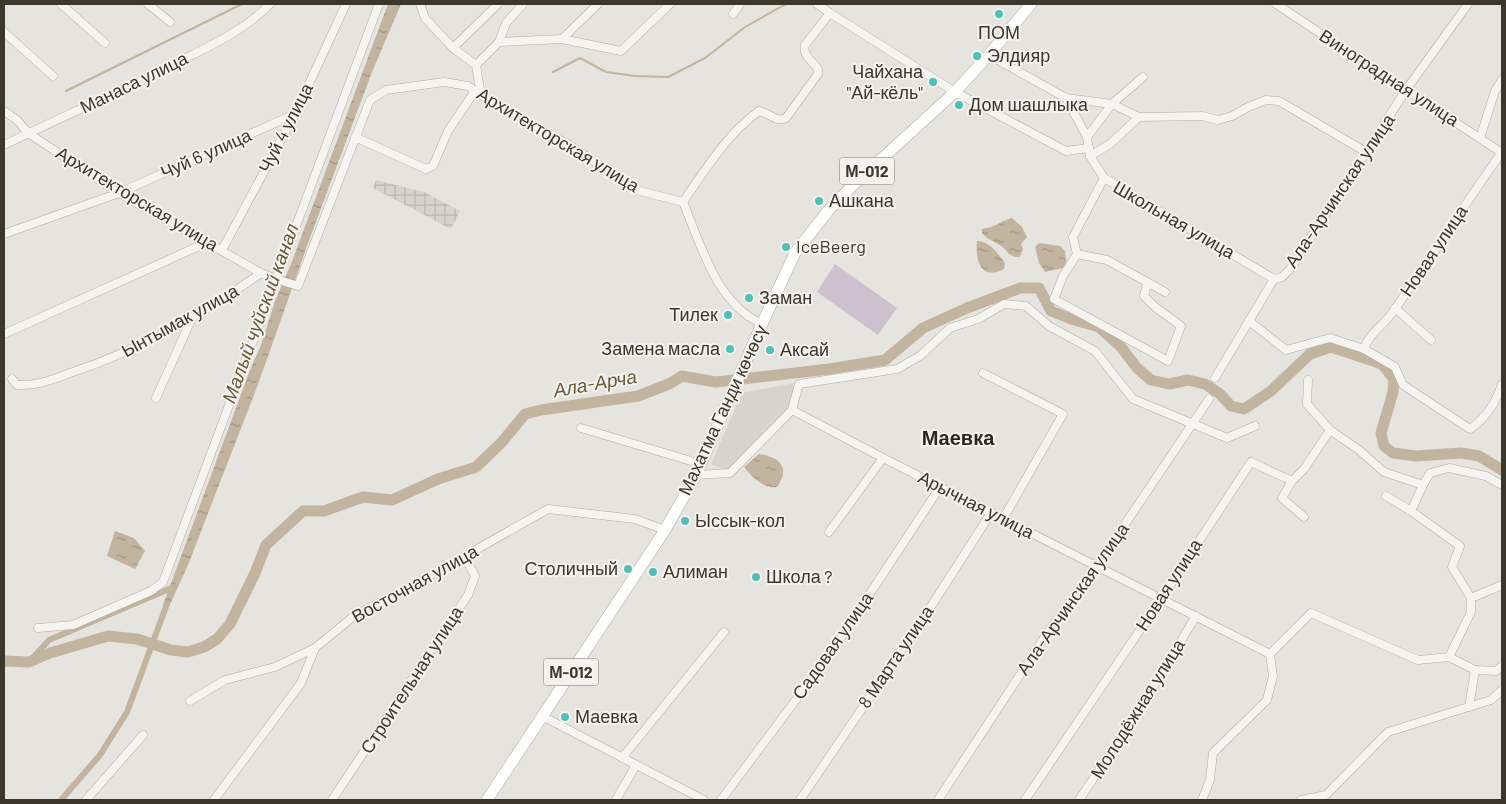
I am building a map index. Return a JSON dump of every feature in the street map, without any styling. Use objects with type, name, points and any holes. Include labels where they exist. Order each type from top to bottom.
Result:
[{"type":"main road","name":"Махатма Ганди көчөсү","points":[[487,800],[665,530],[696,475],[795,253],[828,211],[873,165],[955,92],[1031,4]]},
{"type":"street","points":[[61,4],[106,43]]},
{"type":"street","points":[[148,4],[170,22]]},
{"type":"street","name":"Манаса улица","points":[[4,145],[127,89],[231,35],[260,14],[270,4]]},
{"type":"street","name":"Чуй 4 улица","points":[[222,250],[295,114],[346,4]]},
{"type":"street","points":[[38,628],[73,625],[151,591],[163,582],[380,4]]},
{"type":"street","points":[[420,4],[425,18],[453,48],[476,65]]},
{"type":"street","points":[[453,48],[498,4]]},
{"type":"street","points":[[356,137],[426,169],[433,166],[448,131],[478,93],[476,65],[498,42],[506,22],[523,4]]},
{"type":"street","points":[[562,39],[598,4]]},
{"type":"street","points":[[498,42],[562,39],[621,51],[670,4]]},
{"type":"street","points":[[733,14],[740,4]]},
{"type":"street","points":[[817,4],[955,92],[1066,152],[1089,152],[1110,144],[1139,117]]},
{"type":"street","name":"Виноградная улица","points":[[1276,4],[1502,152]]},
{"type":"street","name":"Ала-Арчинская улица","points":[[1215,378],[1274,279],[1282,277],[1291,268],[1406,90],[1468,4]]},
{"type":"street","points":[[762,324],[749,318],[724,293],[683,202],[713,158],[750,117],[759,111],[767,112],[777,119],[786,118],[818,74],[818,69],[806,56],[804,51],[805,45],[830,13]]},
{"type":"street","points":[[4,32],[53,76]]},
{"type":"street","points":[[989,54],[1066,98],[1112,104],[1139,117],[1202,116],[1218,120],[1232,116],[1266,100],[1279,101],[1366,152]]},
{"type":"street","points":[[1087,137],[1112,104],[1143,77]]},
{"type":"street","points":[[1480,138],[1495,91],[1502,80]]},
{"type":"street","name":"Архитекторская улица","points":[[4,111],[17,120],[28,133],[120,193],[262,273],[276,280],[298,286],[370,100],[386,90],[444,82],[468,86],[571,146],[636,190],[683,202]]},
{"type":"street","name":"Школьная улица","points":[[1066,98],[1087,137],[1089,152],[1104,178],[1274,279]]},
{"type":"street","name":"Чуй 6 улица","points":[[4,234],[120,193],[295,114]]},
{"type":"street","name":"Новая улица","points":[[1364,349],[1367,339],[1391,316],[1502,152]]},
{"type":"street","points":[[1104,178],[1073,238],[1077,254],[1063,276],[1054,299],[1168,362],[1181,326],[1155,308],[1144,296],[1147,283]]},
{"type":"street","points":[[4,334],[208,242]]},
{"type":"street","points":[[1077,254],[1107,260],[1166,292]]},
{"type":"street","name":"Ынтымак улица","points":[[12,379],[18,386],[32,386],[107,361],[159,336],[234,292],[262,273]]},
{"type":"street","points":[[696,475],[730,473],[792,410],[799,384],[897,369],[920,356],[950,328],[978,319],[1004,304],[1026,306],[1049,326],[1095,351],[1133,399],[1227,438],[1255,426]]},
{"type":"street","points":[[1395,308],[1431,340]]},
{"type":"street","points":[[156,398],[192,317]]},
{"type":"street","points":[[1249,321],[1286,350],[1330,338],[1364,349],[1395,367],[1403,385],[1470,429],[1482,420],[1498,398],[1502,384]]},
{"type":"street","points":[[983,373],[1063,414],[1003,519]]},
{"type":"street","points":[[1308,380],[1307,404],[1330,430],[1360,450],[1384,472],[1423,485]]},
{"type":"street","name":"Ала-Арчинская улица","points":[[938,800],[1048,632],[1097,566],[1209,399]]},
{"type":"street","name":"Арычная улица","points":[[792,410],[1270,654]]},
{"type":"street","points":[[581,428],[701,464]]},
{"type":"street","points":[[1304,517],[1282,498],[1292,481],[1304,469],[1330,430]]},
{"type":"street","points":[[829,532],[883,458]]},
{"type":"street","name":"Новая улица","points":[[1025,800],[1161,599],[1250,462],[1292,481]]},
{"type":"street","points":[[1411,511],[1430,474],[1449,468],[1486,476],[1502,485]]},
{"type":"street","name":"Садовая улица","points":[[721,800],[831,653],[940,487]]},
{"type":"street","points":[[1386,496],[1411,511],[1460,546],[1452,567],[1471,598],[1471,612],[1449,657]]},
{"type":"street","name":"Восточная улица","points":[[214,800],[301,683],[315,648],[354,616],[548,509],[635,519],[665,530]]},
{"type":"street","name":"8 Марта улица","points":[[800,800],[992,513]]},
{"type":"street","name":"Строительная улица","points":[[332,800],[468,595],[475,576],[464,556]]},
{"type":"street","points":[[1471,598],[1502,585]]},
{"type":"street","points":[[1202,800],[1210,780],[1213,753],[1267,700],[1273,676],[1270,654],[1311,613],[1418,660],[1449,657],[1475,670],[1496,671],[1502,666]]},
{"type":"street","name":"Молодёжная улица","points":[[1080,800],[1137,714],[1196,616]]},
{"type":"street","points":[[622,758],[724,632]]},
{"type":"street","points":[[190,701],[224,680],[276,667],[315,648]]},
{"type":"street","points":[[1469,706],[1475,670]]},
{"type":"street","points":[[1300,800],[1326,794],[1388,732],[1490,700],[1502,690]]},
{"type":"street","points":[[542,716],[704,800]]},
{"type":"street","points":[[86,800],[143,735]]},
{"type":"street","points":[[616,800],[636,765]]},
{"type":"shaded area","points":[[376,180],[424,192],[460,211],[451,229],[373,188]]},
{"type":"shaded area","points":[[835,264],[897,308],[878,335],[817,292]]},
{"type":"shaded area","points":[[794,383],[791,408],[728,471],[711,464],[742,393]]},
{"type":"water","points":[[388,4],[401,4],[372,72],[257,387],[188,565],[167,611],[163,610],[163,605],[261,345],[275,301],[291,264]]},
{"type":"water","points":[[1012,218],[1022,227],[1027,237],[1021,244],[1023,249],[1020,257],[1009,254],[1003,247],[982,233],[982,229]]},
{"type":"water","points":[[977,241],[986,243],[993,249],[1005,263],[1004,269],[990,272],[985,271],[981,267],[977,256]]},
{"type":"water","points":[[1039,243],[1060,246],[1065,251],[1066,262],[1063,268],[1045,272],[1039,263],[1035,247]]},
{"type":"water","points":[[759,454],[773,458],[781,464],[783,474],[777,487],[763,484],[744,467]]},
{"type":"water","points":[[115,531],[134,538],[145,551],[135,569],[107,556]]},
{"type":"waterway","points":[[66,91],[242,4]]},
{"type":"waterway","points":[[553,72],[580,58],[606,72],[635,76],[668,77],[705,58],[745,27],[786,4]]},
{"type":"waterway","name":"Ала-Арча","points":[[4,661],[29,662],[50,653],[108,636],[137,639],[171,650],[188,652],[204,647],[217,639],[230,624],[255,573],[266,545],[303,511],[324,511],[363,497],[392,500],[438,479],[476,467],[502,442],[525,414],[638,396],[669,384],[682,376],[716,382],[829,369],[885,360],[923,328],[967,308],[1020,288],[1039,288],[1051,311],[1099,327],[1121,347],[1137,368],[1151,380],[1169,384],[1188,380],[1205,384],[1220,394],[1231,406],[1244,409],[1271,391],[1310,354],[1331,347],[1382,364],[1394,379],[1393,392],[1381,433],[1384,446],[1393,453],[1416,456],[1461,453],[1479,456],[1502,470]]},
{"type":"waterway","points":[[29,662],[49,640],[174,587]]},
{"type":"waterway","points":[[61,800],[100,755],[127,712],[167,604]]},
{"type":"place","name":"ПОМ","points":[[999,14]]},
{"type":"place","name":"Элдияр","points":[[977,56]]},
{"type":"place","name":"Чайхана \"Ай-кёль\"","points":[[933,82]]},
{"type":"place","name":"Дом шашлыка","points":[[959,105]]},
{"type":"place","name":"Ашкана","points":[[819,201]]},
{"type":"place","name":"IceBeerg","points":[[786,247]]},
{"type":"place","name":"Заман","points":[[749,298]]},
{"type":"place","name":"Тилек","points":[[728,315]]},
{"type":"place","name":"Замена масла","points":[[730,349]]},
{"type":"place","name":"Аксай","points":[[770,350]]},
{"type":"place","name":"Ыссык-кол","points":[[685,521]]},
{"type":"place","name":"Столичный","points":[[628,569]]},
{"type":"place","name":"Алиман","points":[[653,572]]},
{"type":"place","name":"Школа ?","points":[[756,577]]},
{"type":"place","name":"Маевка","points":[[565,717]]},
{"type":"district","name":"Маевка","points":[[958,438]]},
{"type":"water label","name":"Малый чуйский канал","points":[[260,313]]}]
